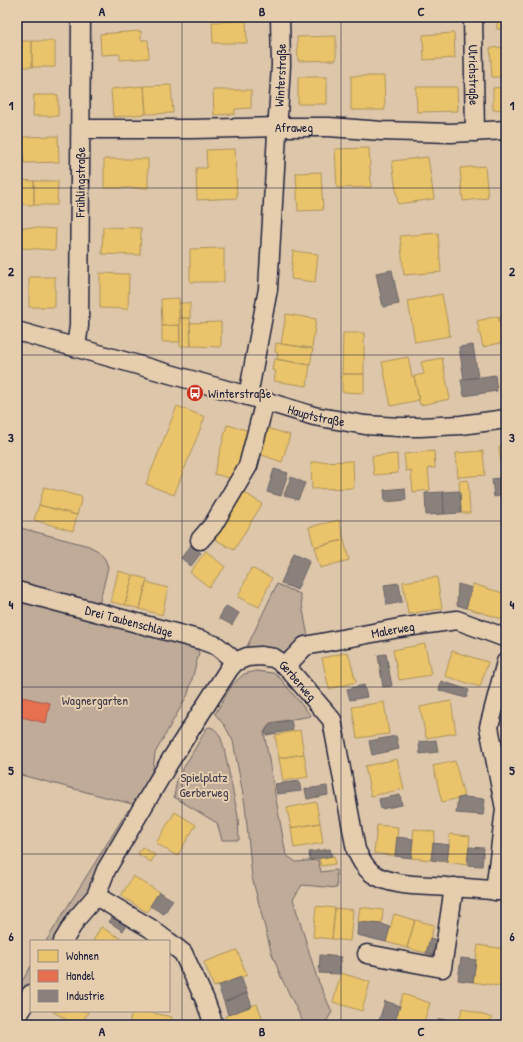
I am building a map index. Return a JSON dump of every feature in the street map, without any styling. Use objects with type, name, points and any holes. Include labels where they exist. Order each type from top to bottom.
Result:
[{"type":"street","name":"Frühlingstraße","points":[[76,347],[79,326],[81,17]]},
{"type":"street","name":"Winterstraße","points":[[248,396],[268,289],[281,65],[280,17]]},
{"type":"street","name":"Ulrichstraße","points":[[473,17],[475,132]]},
{"type":"street","name":"Afraweg","points":[[81,129],[329,127],[382,131],[443,133],[506,130]]},
{"type":"street","name":"Hauptstraße","points":[[17,330],[314,416],[365,426],[420,427],[461,425],[506,419]]},
{"type":"street","points":[[200,540],[212,525],[248,466],[265,401]]},
{"type":"street","name":"Drei Taubenschläge","points":[[17,591],[201,640],[217,646],[235,662]]},
{"type":"street","name":"Malerweg","points":[[286,666],[305,646],[398,628],[458,620],[506,638]]},
{"type":"street","name":"Gerberweg","points":[[235,662],[247,657],[260,656],[274,658],[286,666],[332,720],[356,850],[363,864],[372,873],[383,879],[402,884],[500,891]]},
{"type":"street","points":[[64,940],[77,918],[96,896],[106,870],[170,761],[229,668],[235,662]]},
{"type":"street","points":[[500,891],[505,809],[489,728],[499,716],[506,662]]},
{"type":"street","points":[[367,954],[442,968],[454,887]]},
{"type":"street","points":[[96,896],[150,928],[165,940]]},
{"type":"street","points":[[170,943],[184,953],[205,1000],[214,1025]]},
{"type":"street","points":[[17,1017],[30,996]]},
{"type":"green space","points":[[17,527],[89,546],[98,551],[105,559],[108,567],[99,605],[17,584]]},
{"type":"green space","points":[[277,584],[300,594],[308,637],[284,654],[243,655]]},
{"type":"green space","name":"Wagnergarten","points":[[17,598],[196,646],[199,653],[188,694],[155,753],[153,769],[136,805],[17,774]]},
{"type":"green space","points":[[256,671],[273,673],[280,678],[311,716],[270,723],[264,732],[286,855],[296,862],[318,860],[321,872],[336,870],[337,888],[302,885],[293,899],[317,978],[332,1012],[324,1025],[305,1025],[281,977],[271,951],[252,877],[245,805],[233,741],[225,726],[215,714],[232,685],[244,674]]},
{"type":"green space","name":"Spielplatz Gerberweg","points":[[210,727],[219,734],[223,745],[238,816],[239,840],[222,840],[217,823],[174,797],[177,779],[207,728]]},
{"type":"green space","points":[[128,810],[132,811],[93,888],[57,940],[47,940]]},
{"type":"green space","points":[[30,968],[30,986],[17,1007],[17,990]]},
{"type":"building: Wohnen","points":[[17,17],[22,17],[22,21],[17,21]]},
{"type":"building: Wohnen","points":[[497,17],[506,17],[506,29],[497,29]]},
{"type":"building: Wohnen","points":[[246,21],[247,43],[213,43],[212,22]]},
{"type":"building: Wohnen","points":[[141,31],[141,40],[148,40],[149,58],[120,60],[120,54],[101,55],[100,34]]},
{"type":"building: Wohnen","points":[[454,33],[455,58],[424,60],[423,35]]},
{"type":"building: Wohnen","points":[[336,36],[336,60],[298,61],[297,37]]},
{"type":"building: Wohnen","points":[[17,41],[32,41],[32,67],[17,67]]},
{"type":"building: Wohnen","points":[[32,41],[55,41],[55,67],[32,67]]},
{"type":"building: Wohnen","points":[[504,47],[506,77],[492,77],[490,48]]},
{"type":"building: Wohnen","points":[[351,76],[384,76],[385,110],[351,110]]},
{"type":"building: Wohnen","points":[[298,77],[327,77],[327,104],[298,104]]},
{"type":"building: Wohnen","points":[[171,85],[173,113],[146,114],[144,86]]},
{"type":"building: Wohnen","points":[[144,86],[146,114],[113,117],[111,89]]},
{"type":"building: Wohnen","points":[[416,87],[457,87],[458,111],[417,112]]},
{"type":"building: Wohnen","points":[[506,87],[506,109],[493,110],[493,88]]},
{"type":"building: Wohnen","points":[[213,90],[251,90],[251,108],[235,109],[235,114],[214,115]]},
{"type":"building: Wohnen","points":[[34,95],[58,95],[58,116],[33,116]]},
{"type":"building: Wohnen","points":[[58,136],[59,162],[24,163],[23,137]]},
{"type":"building: Wohnen","points":[[369,148],[371,187],[337,188],[335,149]]},
{"type":"building: Wohnen","points":[[235,149],[237,198],[197,200],[196,168],[207,168],[206,150]]},
{"type":"building: Wohnen","points":[[428,157],[434,199],[398,204],[392,161]]},
{"type":"building: Wohnen","points":[[104,159],[148,159],[148,188],[104,188]]},
{"type":"building: Wohnen","points":[[485,166],[488,198],[463,201],[460,168]]},
{"type":"building: Wohnen","points":[[321,172],[323,210],[298,211],[296,173]]},
{"type":"building: Wohnen","points":[[17,180],[34,181],[34,205],[17,204]]},
{"type":"building: Wohnen","points":[[34,181],[58,181],[57,205],[34,205]]},
{"type":"building: Wohnen","points":[[22,227],[56,229],[55,250],[21,248]]},
{"type":"building: Wohnen","points":[[103,227],[141,228],[140,255],[102,254]]},
{"type":"building: Wohnen","points":[[438,233],[441,272],[404,275],[400,236]]},
{"type":"building: Wohnen","points":[[224,248],[224,282],[190,282],[190,249]]},
{"type":"building: Wohnen","points":[[293,251],[318,254],[315,282],[291,279]]},
{"type":"building: Wohnen","points":[[100,273],[129,274],[128,309],[100,308]]},
{"type":"building: Wohnen","points":[[29,277],[55,277],[55,307],[29,307]]},
{"type":"building: Wohnen","points":[[442,294],[450,336],[415,342],[408,301]]},
{"type":"building: Wohnen","points":[[179,298],[180,325],[162,326],[161,299]]},
{"type":"building: Wohnen","points":[[179,303],[190,303],[190,318],[179,318]]},
{"type":"building: Wohnen","points":[[286,314],[316,319],[312,348],[281,344]]},
{"type":"building: Wohnen","points":[[498,316],[504,342],[483,347],[477,321]]},
{"type":"building: Wohnen","points":[[506,316],[506,340],[504,340],[499,317]]},
{"type":"building: Wohnen","points":[[179,318],[190,318],[191,346],[180,346]]},
{"type":"building: Wohnen","points":[[221,322],[221,347],[191,346],[190,323]]},
{"type":"building: Wohnen","points":[[180,325],[180,342],[162,342],[162,326]]},
{"type":"building: Wohnen","points":[[343,333],[364,333],[364,374],[342,374]]},
{"type":"building: Wohnen","points":[[276,343],[313,349],[310,365],[277,359],[278,353],[275,352]]},
{"type":"building: Wohnen","points":[[408,357],[419,400],[391,406],[382,362]]},
{"type":"building: Wohnen","points":[[442,358],[450,399],[420,405],[414,376],[424,374],[421,362]]},
{"type":"building: Wohnen","points":[[274,359],[310,365],[307,386],[274,381],[276,371],[272,370]]},
{"type":"building: Wohnen","points":[[342,374],[364,374],[364,393],[342,392]]},
{"type":"building: Wohnen","points":[[177,406],[205,417],[174,495],[146,484]]},
{"type":"building: Wohnen","points":[[227,425],[251,431],[238,480],[214,474]]},
{"type":"building: Wohnen","points":[[267,428],[290,435],[282,462],[259,454]]},
{"type":"building: Wohnen","points":[[499,447],[506,447],[506,473],[502,473]]},
{"type":"building: Wohnen","points":[[434,451],[435,468],[428,468],[430,490],[413,492],[411,470],[406,471],[404,454]]},
{"type":"building: Wohnen","points":[[483,451],[485,475],[458,477],[456,453]]},
{"type":"building: Wohnen","points":[[397,454],[398,473],[374,475],[372,456]]},
{"type":"building: Wohnen","points":[[353,461],[354,488],[312,489],[311,462]]},
{"type":"building: Wohnen","points":[[468,480],[470,513],[461,513],[459,481]]},
{"type":"building: Wohnen","points":[[44,487],[82,497],[77,515],[39,505]]},
{"type":"building: Wohnen","points":[[242,491],[262,504],[234,550],[213,538]]},
{"type":"building: Wohnen","points":[[39,505],[77,515],[73,531],[34,520]]},
{"type":"building: Wohnen","points":[[339,520],[344,540],[314,547],[309,527]]},
{"type":"building: Wohnen","points":[[344,540],[349,560],[320,568],[314,547]]},
{"type":"building: Wohnen","points":[[206,551],[225,567],[209,587],[190,572]]},
{"type":"building: Wohnen","points":[[251,568],[272,578],[259,607],[238,597]]},
{"type":"building: Wohnen","points":[[118,571],[133,575],[125,605],[111,602]]},
{"type":"building: Wohnen","points":[[133,575],[147,579],[140,609],[125,605]]},
{"type":"building: Wohnen","points":[[437,577],[442,609],[408,614],[403,582]]},
{"type":"building: Wohnen","points":[[146,582],[168,588],[162,615],[140,609]]},
{"type":"building: Wohnen","points":[[473,584],[506,594],[506,620],[466,608]]},
{"type":"building: Wohnen","points":[[425,644],[431,675],[399,680],[393,650]]},
{"type":"building: Wohnen","points":[[452,651],[488,662],[480,687],[445,676]]},
{"type":"building: Wohnen","points":[[348,652],[356,682],[329,689],[322,658]]},
{"type":"building: Wohnen","points":[[451,701],[456,733],[426,738],[420,707]]},
{"type":"building: Wohnen","points":[[384,702],[389,734],[357,738],[352,707]]},
{"type":"building: Wohnen","points":[[300,730],[304,754],[279,758],[275,735]]},
{"type":"building: Wohnen","points":[[304,754],[308,777],[283,781],[279,758]]},
{"type":"building: Wohnen","points":[[397,759],[404,789],[371,796],[365,766]]},
{"type":"building: Wohnen","points":[[455,761],[464,797],[442,802],[433,766]]},
{"type":"building: Wohnen","points":[[316,802],[320,823],[291,828],[287,808]]},
{"type":"building: Wohnen","points":[[175,812],[196,825],[177,856],[156,843]]},
{"type":"building: Wohnen","points":[[320,823],[323,843],[294,848],[291,828]]},
{"type":"building: Wohnen","points":[[377,825],[398,827],[395,856],[374,853]]},
{"type":"building: Wohnen","points":[[414,829],[435,832],[431,860],[411,858]]},
{"type":"building: Wohnen","points":[[450,834],[470,836],[467,865],[447,862]]},
{"type":"building: Wohnen","points":[[142,847],[155,855],[151,862],[138,854]]},
{"type":"building: Wohnen","points":[[334,856],[335,864],[321,866],[319,858]]},
{"type":"building: Wohnen","points":[[133,876],[159,892],[147,912],[121,896]]},
{"type":"building: Wohnen","points":[[316,906],[335,908],[332,939],[313,937]]},
{"type":"building: Wohnen","points":[[360,907],[383,910],[382,924],[358,922]]},
{"type":"building: Wohnen","points":[[335,908],[353,910],[350,941],[332,939]]},
{"type":"building: Wohnen","points":[[394,914],[415,920],[407,948],[386,942]]},
{"type":"building: Wohnen","points":[[415,920],[434,925],[426,953],[407,948]]},
{"type":"building: Wohnen","points":[[101,927],[123,940],[94,940]]},
{"type":"building: Wohnen","points":[[478,945],[506,949],[505,987],[473,982]]},
{"type":"building: Wohnen","points":[[237,950],[247,975],[214,987],[204,962]]},
{"type":"building: Wohnen","points":[[341,973],[370,982],[362,1011],[333,1002]]},
{"type":"building: Wohnen","points":[[403,994],[430,1003],[423,1025],[407,1025],[395,1021]]},
{"type":"building: Wohnen","points":[[257,1004],[265,1025],[228,1025],[225,1016]]},
{"type":"building: Wohnen","points":[[463,1008],[492,1018],[489,1025],[457,1025]]},
{"type":"building: Wohnen","points":[[54,1012],[88,1012],[81,1025],[76,1025]]},
{"type":"building: Wohnen","points":[[132,1012],[148,1012],[172,1017],[170,1025],[129,1025]]},
{"type":"building: Handel","points":[[17,696],[50,703],[46,723],[17,716]]},
{"type":"building: Industrie","points":[[392,270],[399,304],[383,307],[376,273]]},
{"type":"building: Industrie","points":[[473,345],[478,377],[464,379],[459,347]]},
{"type":"building: Industrie","points":[[495,375],[497,391],[464,396],[461,380]]},
{"type":"building: Industrie","points":[[274,469],[288,473],[281,496],[267,492]]},
{"type":"building: Industrie","points":[[291,477],[305,483],[298,500],[284,495]]},
{"type":"building: Industrie","points":[[501,478],[503,495],[494,497],[492,479]]},
{"type":"building: Industrie","points":[[405,488],[406,500],[385,502],[384,490]]},
{"type":"building: Industrie","points":[[460,491],[461,513],[444,514],[443,492]]},
{"type":"building: Industrie","points":[[443,492],[444,514],[426,515],[425,493]]},
{"type":"building: Industrie","points":[[191,545],[201,553],[191,566],[181,558]]},
{"type":"building: Industrie","points":[[294,553],[310,560],[297,590],[281,583]]},
{"type":"building: Industrie","points":[[399,583],[402,602],[387,605],[384,585]]},
{"type":"building: Industrie","points":[[458,584],[472,588],[466,608],[457,605]]},
{"type":"building: Industrie","points":[[226,606],[239,613],[232,625],[219,618]]},
{"type":"building: Industrie","points":[[386,654],[392,686],[383,687],[378,655]]},
{"type":"building: Industrie","points":[[441,681],[469,690],[466,698],[439,690]]},
{"type":"building: Industrie","points":[[364,685],[367,697],[350,700],[347,689]]},
{"type":"building: Industrie","points":[[291,720],[293,730],[266,735],[265,732],[270,724]]},
{"type":"building: Industrie","points":[[396,736],[399,749],[372,755],[369,741]]},
{"type":"building: Industrie","points":[[436,740],[438,752],[420,754],[419,742]]},
{"type":"building: Industrie","points":[[299,781],[301,791],[277,794],[275,784]]},
{"type":"building: Industrie","points":[[327,786],[328,795],[307,799],[305,789]]},
{"type":"building: Industrie","points":[[400,795],[402,805],[381,809],[379,799]]},
{"type":"building: Industrie","points":[[464,797],[485,799],[483,815],[456,813],[458,798]]},
{"type":"building: Industrie","points":[[397,837],[413,839],[411,858],[395,856]]},
{"type":"building: Industrie","points":[[433,843],[449,845],[447,862],[431,860]]},
{"type":"building: Industrie","points":[[469,847],[484,848],[482,866],[467,865]]},
{"type":"building: Industrie","points":[[330,849],[332,856],[310,860],[309,852]]},
{"type":"building: Industrie","points":[[159,892],[173,900],[164,914],[150,906]]},
{"type":"building: Industrie","points":[[114,915],[127,923],[123,931],[109,922]]},
{"type":"building: Industrie","points":[[358,922],[382,924],[390,927],[386,942],[357,935]]},
{"type":"building: Industrie","points":[[430,938],[438,940],[433,955],[426,953]]},
{"type":"building: Industrie","points":[[320,955],[341,957],[340,974],[319,973]]},
{"type":"building: Industrie","points":[[461,958],[476,960],[473,982],[458,980]]},
{"type":"building: Industrie","points":[[241,977],[247,993],[224,1002],[218,986]]},
{"type":"building: Industrie","points":[[247,993],[252,1006],[228,1015],[224,1002]]},
{"type":"building: Industrie","points":[[385,1001],[400,1006],[394,1025],[378,1024]]},
{"type":"building: Industrie","points":[[439,1019],[458,1021],[457,1025],[437,1025]]},
{"type":"building: Industrie","points":[[48,1023],[61,1025],[48,1025]]},
{"type":"place","name":"Winterstraße","points":[[195,393]]}]
